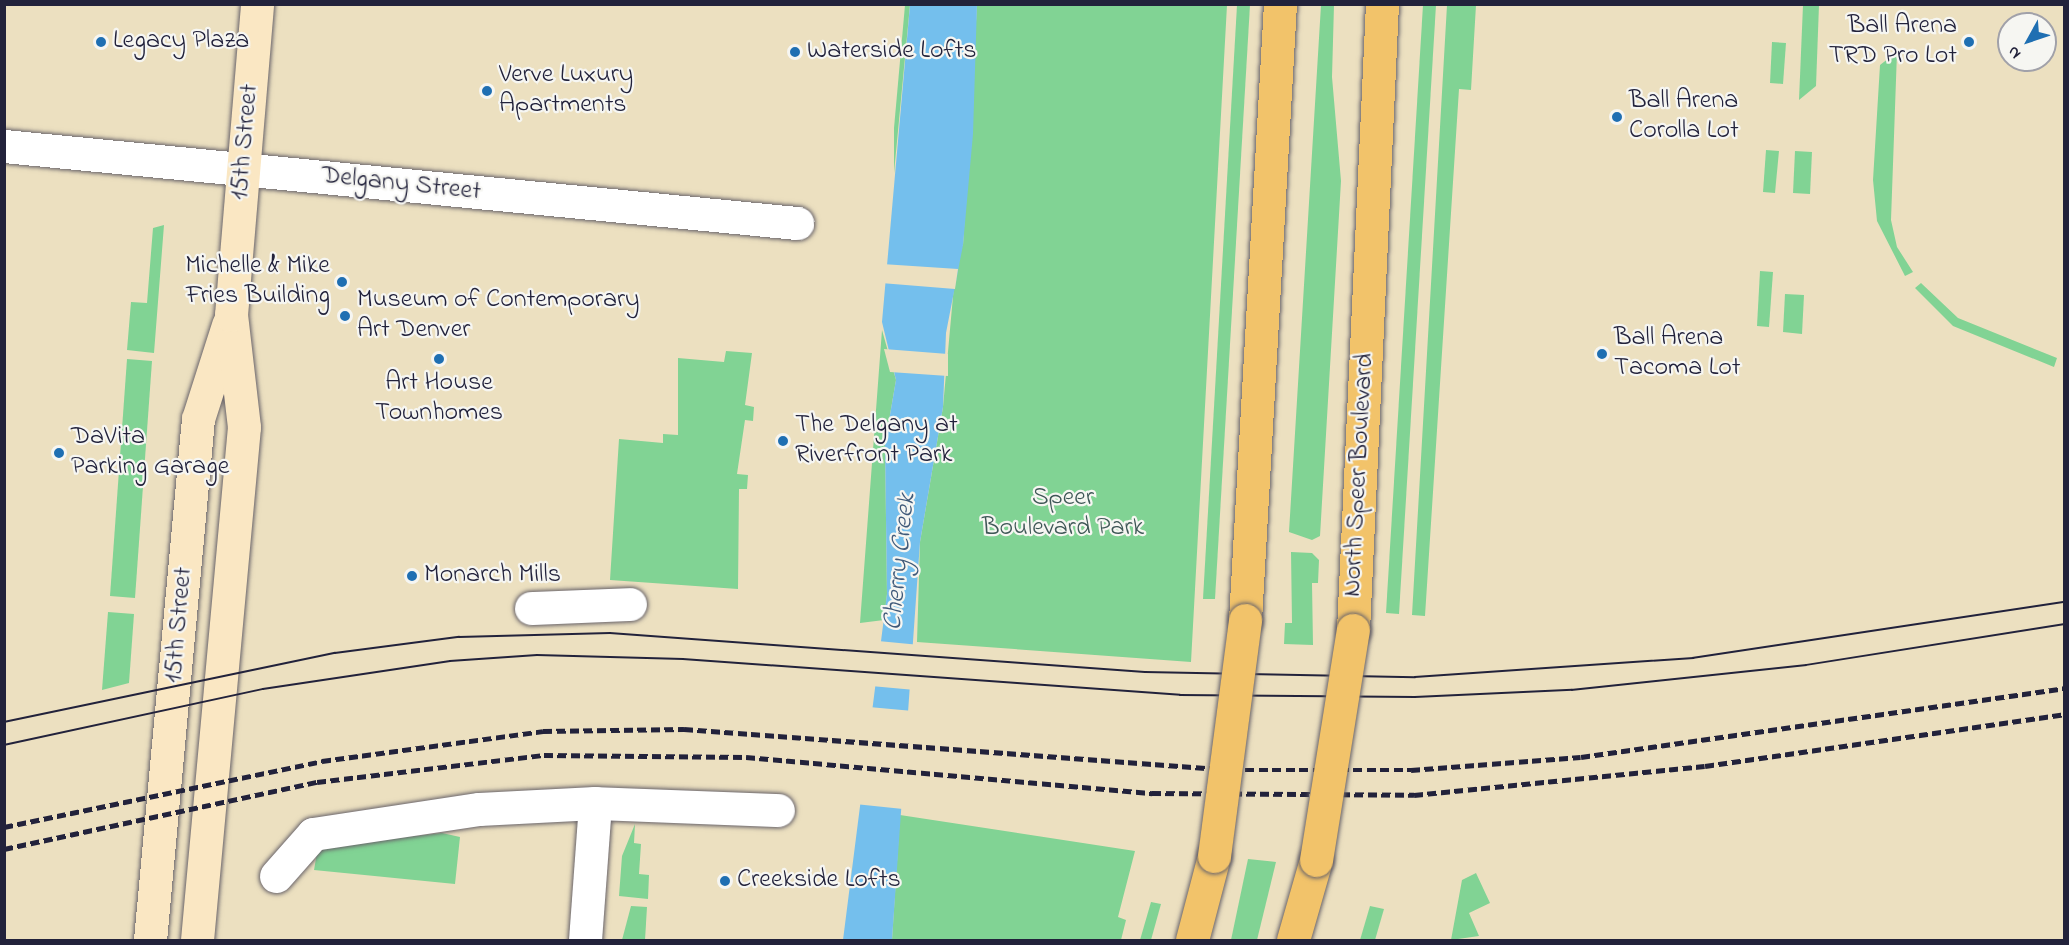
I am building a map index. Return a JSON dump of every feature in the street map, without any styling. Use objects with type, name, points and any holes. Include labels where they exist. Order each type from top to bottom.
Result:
[{"type":"main road","name":"15th Street","points":[[197,940],[244,427],[231,315],[257,4]]},
{"type":"main road","points":[[1192,940],[1214,856],[1245,620],[1280,4]]},
{"type":"main road","name":"North Speer Boulevard","points":[[1293,940],[1316,860],[1353,630],[1382,4]]},
{"type":"main road","name":"15th Street","points":[[150,940],[198,418],[231,315]]},
{"type":"street","name":"Delgany Street","points":[[4,146],[797,223]]},
{"type":"street","points":[[531,608],[630,604]]},
{"type":"street","points":[[585,940],[595,803]]},
{"type":"street","points":[[276,876],[313,834],[479,809],[595,803],[778,810]]},
{"type":"green space","points":[[905,5],[910,5],[894,173],[894,128]]},
{"type":"green space","name":"Speer Boulevard Park","points":[[977,5],[1227,5],[1191,662],[917,642],[920,542],[943,407],[957,252],[963,245]]},
{"type":"green space","points":[[1237,5],[1250,5],[1215,599],[1203,599]]},
{"type":"green space","points":[[1321,5],[1334,5],[1332,77],[1341,181],[1320,536],[1312,540],[1289,532]]},
{"type":"green space","points":[[1423,5],[1436,5],[1399,614],[1386,613]]},
{"type":"green space","points":[[1447,5],[1476,5],[1471,90],[1459,89],[1425,616],[1412,615]]},
{"type":"green space","points":[[1803,5],[1819,5],[1816,86],[1799,100]]},
{"type":"green space","points":[[1772,42],[1786,43],[1783,84],[1770,83]]},
{"type":"green space","points":[[1897,52],[1891,220],[1897,247],[1913,272],[1905,276],[1877,221],[1873,180],[1880,65]]},
{"type":"green space","points":[[1766,150],[1779,151],[1775,193],[1763,192]]},
{"type":"green space","points":[[1795,151],[1812,152],[1810,194],[1793,193]]},
{"type":"green space","points":[[164,225],[154,353],[127,350],[131,302],[147,303],[153,228]]},
{"type":"green space","points":[[1760,271],[1773,272],[1769,327],[1757,326]]},
{"type":"green space","points":[[1921,283],[1958,318],[2057,358],[2054,367],[1953,326],[1915,288]]},
{"type":"green space","points":[[1785,294],[1804,295],[1802,334],[1783,332]]},
{"type":"green space","points":[[882,330],[896,380],[885,444],[887,594],[884,620],[860,623]]},
{"type":"green space","points":[[726,351],[752,353],[745,405],[754,407],[753,421],[745,420],[737,474],[748,475],[747,489],[739,489],[738,589],[610,580],[619,439],[663,443],[663,434],[678,435],[678,358],[724,362]]},
{"type":"green space","points":[[127,359],[152,361],[135,598],[110,596]]},
{"type":"green space","points":[[1291,552],[1312,553],[1319,560],[1318,583],[1312,583],[1313,645],[1284,644],[1285,623],[1292,623]]},
{"type":"green space","points":[[108,612],[134,614],[129,683],[102,690]]},
{"type":"green space","points":[[900,815],[1135,851],[1118,917],[1126,920],[1121,940],[892,940]]},
{"type":"green space","points":[[635,824],[634,843],[641,844],[639,874],[649,875],[648,899],[619,896],[622,856]]},
{"type":"green space","points":[[442,833],[460,837],[455,884],[314,870],[318,847]]},
{"type":"green space","points":[[1248,859],[1276,862],[1257,940],[1231,940]]},
{"type":"green space","points":[[1476,873],[1490,903],[1469,913],[1479,936],[1451,940],[1462,880]]},
{"type":"green space","points":[[1151,902],[1161,904],[1151,940],[1140,940]]},
{"type":"green space","points":[[631,906],[647,907],[645,940],[622,940]]},
{"type":"green space","points":[[1370,906],[1384,909],[1375,940],[1360,940]]},
{"type":"water","name":"Cherry Creek","points":[[910,5],[977,5],[973,134],[963,245],[946,333],[943,407],[920,542],[892,940],[843,940],[887,594],[885,444],[896,380],[882,322]]},
{"type":"pier","points":[[882,264],[958,269],[955,289],[881,283]]},
{"type":"pier","points":[[884,349],[948,354],[948,376],[890,372]]},
{"type":"pier","points":[[878,641],[920,645],[915,690],[871,686]]},
{"type":"pier","points":[[869,707],[913,711],[903,809],[855,804]]},
{"type":"tram line","points":[[4,722],[335,653],[459,637],[610,633],[1145,672],[1415,677],[1693,658],[2064,602]]},
{"type":"tram line","points":[[4,745],[263,689],[450,661],[537,655],[683,659],[1180,695],[1415,697],[1572,690],[1806,665],[2064,624]]},
{"type":"railway","points":[[4,827],[322,761],[543,731],[684,729],[1232,770],[1411,770],[1581,757],[2064,688]]},
{"type":"railway","points":[[4,849],[317,782],[544,755],[746,757],[1152,793],[1414,795],[1705,766],[2064,714]]},
{"type":"place","name":"Legacy Plaza","points":[[101,42]]},
{"type":"place","name":"Ball Arena TRD Pro Lot","points":[[1969,42]]},
{"type":"place","name":"Waterside Lofts","points":[[795,52]]},
{"type":"place","name":"Verve Luxury Apartments","points":[[487,91]]},
{"type":"place","name":"Ball Arena Corolla Lot","points":[[1617,117]]},
{"type":"place","name":"Michelle & Mike Fries Building","points":[[342,282]]},
{"type":"place","name":"Museum of Contemporary Art Denver","points":[[345,316]]},
{"type":"place","name":"Ball Arena Tacoma Lot","points":[[1602,354]]},
{"type":"place","name":"Art House Townhomes","points":[[439,359]]},
{"type":"place","name":"The Delgany at Riverfront Park","points":[[783,441]]},
{"type":"place","name":"DaVita Parking Garage","points":[[59,453]]},
{"type":"place","name":"Monarch Mills","points":[[412,576]]},
{"type":"place","name":"Creekside Lofts","points":[[725,881]]}]
